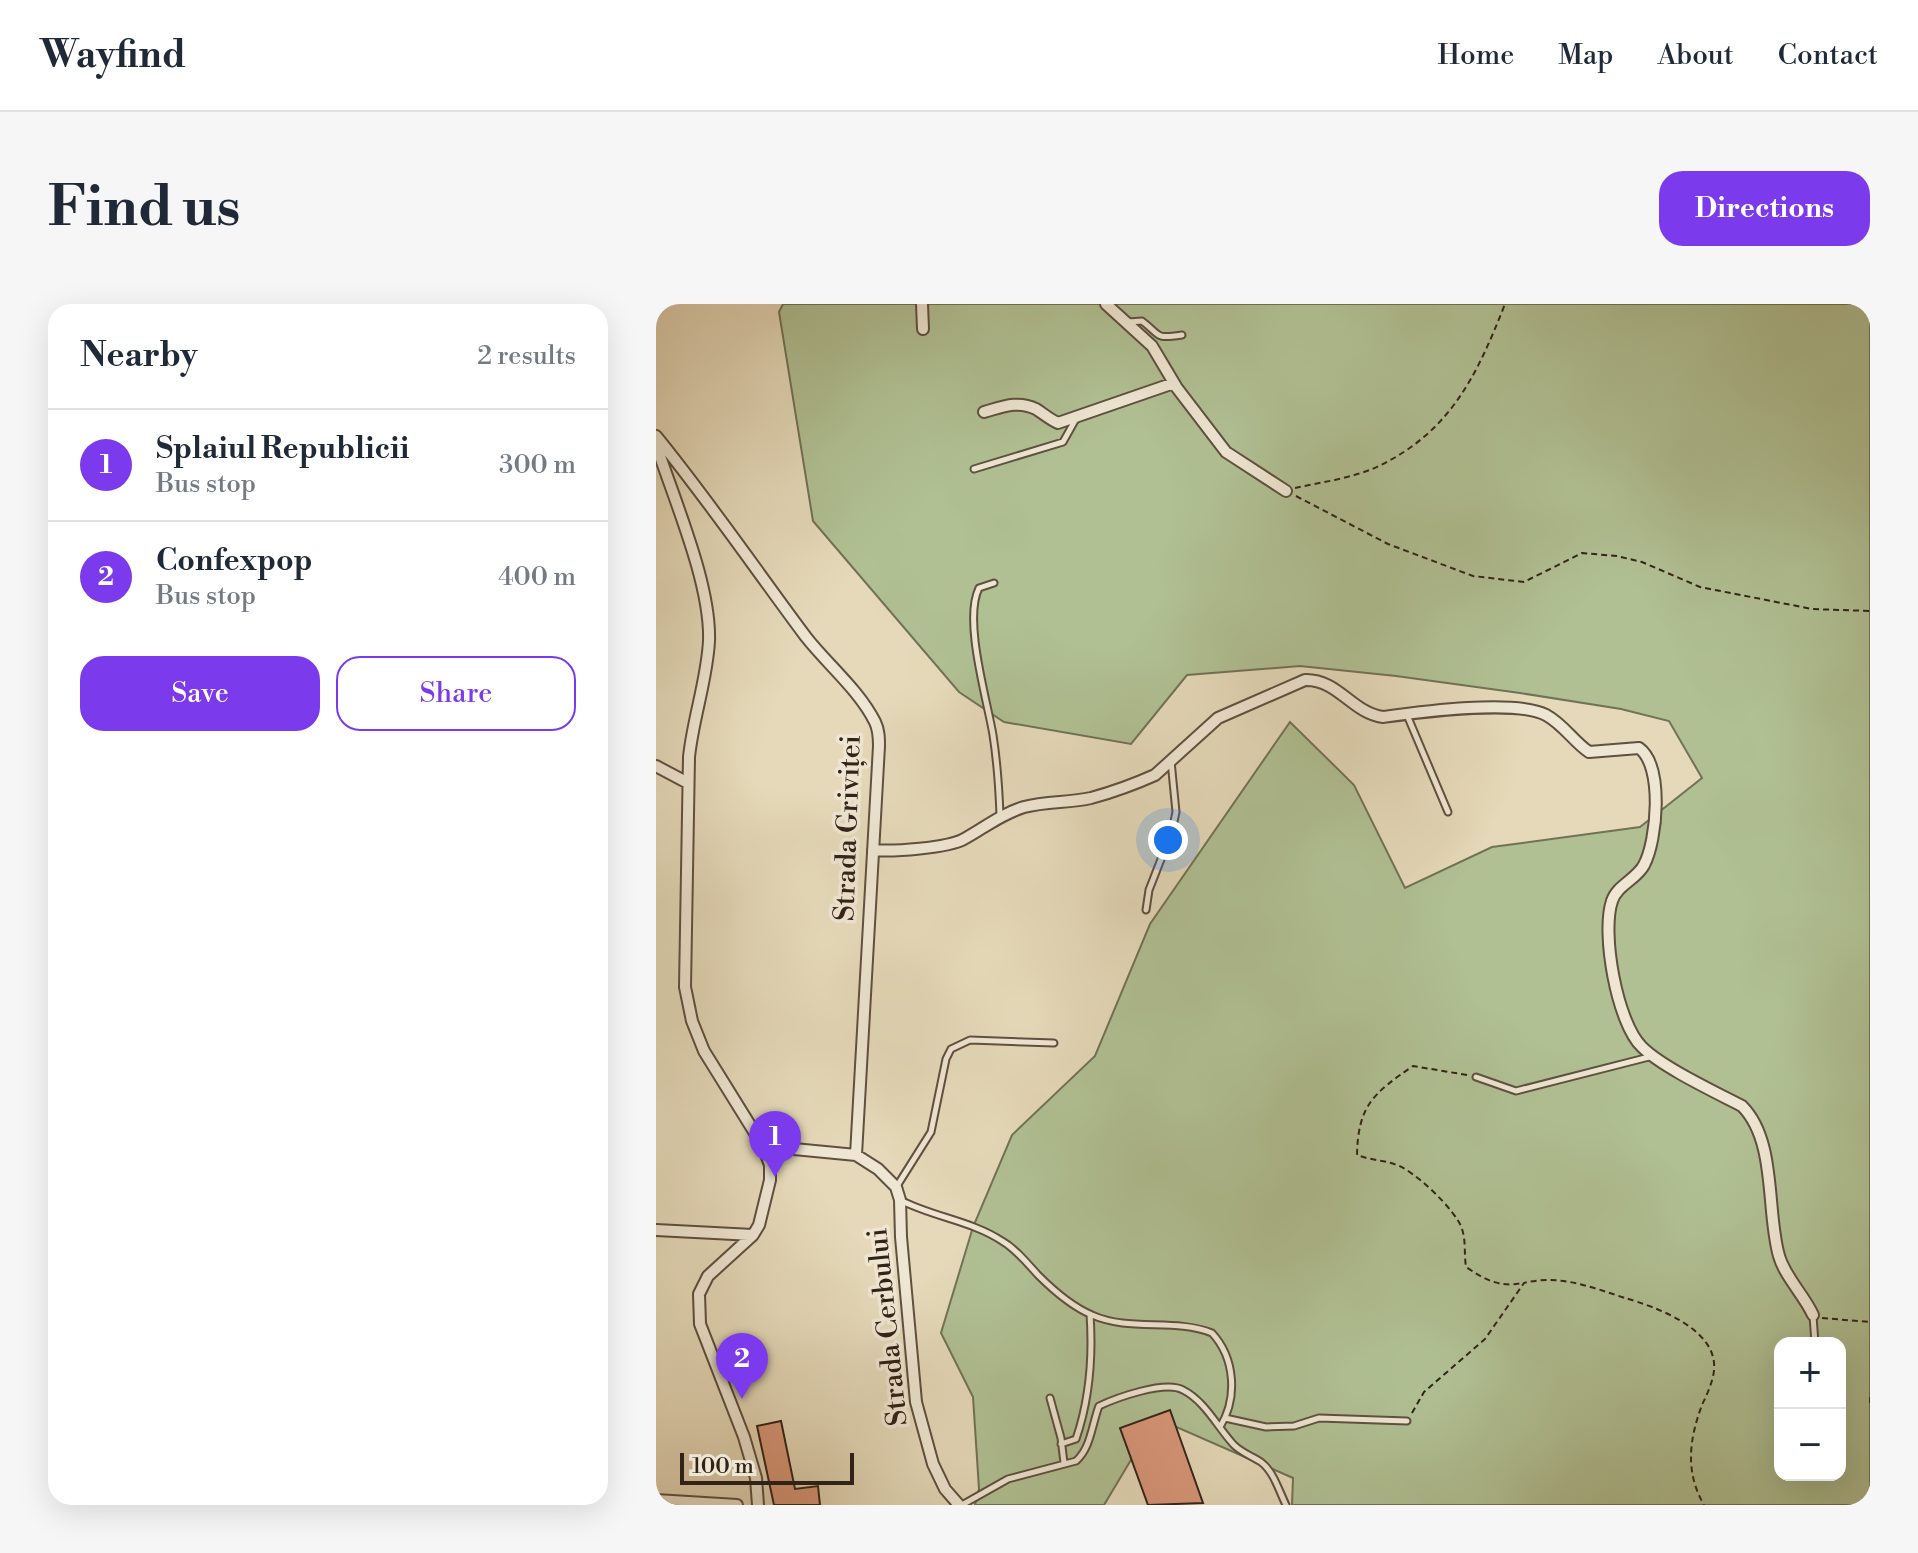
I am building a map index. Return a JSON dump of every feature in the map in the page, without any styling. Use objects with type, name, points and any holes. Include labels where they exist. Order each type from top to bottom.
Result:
[{"type":"street","points":[[922,304],[923,329]]},
{"type":"street","points":[[1106,304],[1152,346],[1174,383],[1226,452],[1286,491]]},
{"type":"street","points":[[984,412],[1017,403],[1058,423],[1174,383]]},
{"type":"street","name":"Strada Griviței","points":[[656,436],[708,499],[763,580],[876,723],[879,746],[856,1155]]},
{"type":"street","points":[[656,444],[706,602],[709,638],[707,663],[693,722],[688,783],[687,1005],[704,1051],[763,1146],[770,1165],[770,1180],[759,1225],[753,1235],[708,1276],[699,1294],[705,1341],[744,1437],[756,1478],[758,1505]]},
{"type":"street","points":[[873,850],[894,852],[957,842],[1000,816],[1037,804],[1090,798],[1155,775],[1218,718],[1305,680],[1328,684],[1371,716],[1483,708],[1516,709],[1542,713],[1555,720],[1589,752],[1639,748],[1645,753],[1653,774],[1655,793],[1650,849],[1643,868],[1613,897],[1608,915],[1615,993],[1629,1030],[1641,1047],[1742,1106],[1754,1118],[1767,1171],[1780,1260],[1813,1315]]},
{"type":"street","points":[[656,766],[688,783]]},
{"type":"street","points":[[763,1146],[856,1155]]},
{"type":"street","name":"Strada Cerbului","points":[[856,1155],[878,1169],[896,1187],[900,1200],[916,1402],[933,1464],[945,1489],[960,1505]]},
{"type":"street","points":[[656,1230],[753,1235]]},
{"type":"street","points":[[656,1500],[737,1505]]},
{"type":"lane","points":[[1127,322],[1142,321],[1157,336],[1182,335]]},
{"type":"lane","points":[[974,469],[1063,442],[1077,416]]},
{"type":"lane","points":[[994,583],[979,588],[974,609],[979,669],[996,757],[1000,816]]},
{"type":"lane","points":[[1407,714],[1448,812]]},
{"type":"lane","points":[[1146,910],[1149,890],[1176,812],[1170,760]]},
{"type":"lane","points":[[896,1187],[931,1132],[946,1059],[951,1049],[970,1040],[1054,1043]]},
{"type":"lane","points":[[1476,1077],[1516,1091],[1654,1056]]},
{"type":"lane","points":[[900,1200],[921,1211],[988,1232],[1007,1243],[1041,1278],[1090,1314],[1133,1325],[1187,1326],[1212,1333],[1220,1341],[1227,1357],[1232,1386],[1220,1427]]},
{"type":"lane","points":[[1061,1444],[1076,1439],[1082,1417],[1092,1363],[1090,1314]]},
{"type":"lane","points":[[1813,1315],[1815,1337]]},
{"type":"lane","points":[[960,1505],[1008,1479],[1076,1461],[1082,1456],[1099,1406],[1165,1387],[1183,1390],[1238,1449],[1261,1462],[1268,1469],[1286,1505]]},
{"type":"lane","points":[[1050,1398],[1064,1463]]},
{"type":"lane","points":[[1225,1418],[1266,1427],[1294,1426],[1319,1418],[1407,1421]]},
{"type":"path","points":[[1286,491],[1377,467],[1433,431],[1453,409],[1469,382],[1505,304]]},
{"type":"path","points":[[1286,491],[1388,544],[1473,576],[1524,582],[1582,553],[1617,556],[1642,562],[1700,587],[1812,609],[1870,611]]},
{"type":"path","points":[[1476,1077],[1413,1066],[1387,1083],[1361,1115],[1357,1155],[1375,1162],[1396,1164],[1414,1174],[1442,1202],[1462,1229],[1466,1267],[1486,1281],[1509,1286],[1540,1279],[1567,1280],[1641,1303],[1680,1321],[1698,1334],[1711,1350],[1714,1369],[1690,1443],[1692,1474],[1704,1505]]},
{"type":"path","points":[[1407,1421],[1424,1392],[1485,1339],[1524,1283]]},
{"type":"path","points":[[1813,1315],[1870,1322]]},
{"type":"path","points":[[1870,1397],[1870,1406]]},
{"type":"green space","points":[[783,304],[1870,304],[1870,1505],[1292,1505],[1293,1478],[1156,1418],[1104,1505],[975,1505],[979,1489],[973,1397],[941,1333],[973,1227],[1012,1135],[1095,1056],[1150,924],[1290,722],[1354,785],[1405,888],[1492,847],[1640,827],[1702,778],[1669,721],[1621,709],[1520,693],[1300,666],[1187,675],[1131,744],[1004,722],[959,692],[813,521],[779,312]]},
{"type":"building","points":[[1170,1410],[1203,1503],[1148,1505],[1120,1428]]},
{"type":"building","points":[[781,1421],[795,1489],[818,1486],[820,1505],[774,1505],[757,1426]]},
{"type":"place","name":"Splaiul Republicii","points":[[775,1177]]},
{"type":"place","name":"Confexpop","points":[[742,1399]]}]
